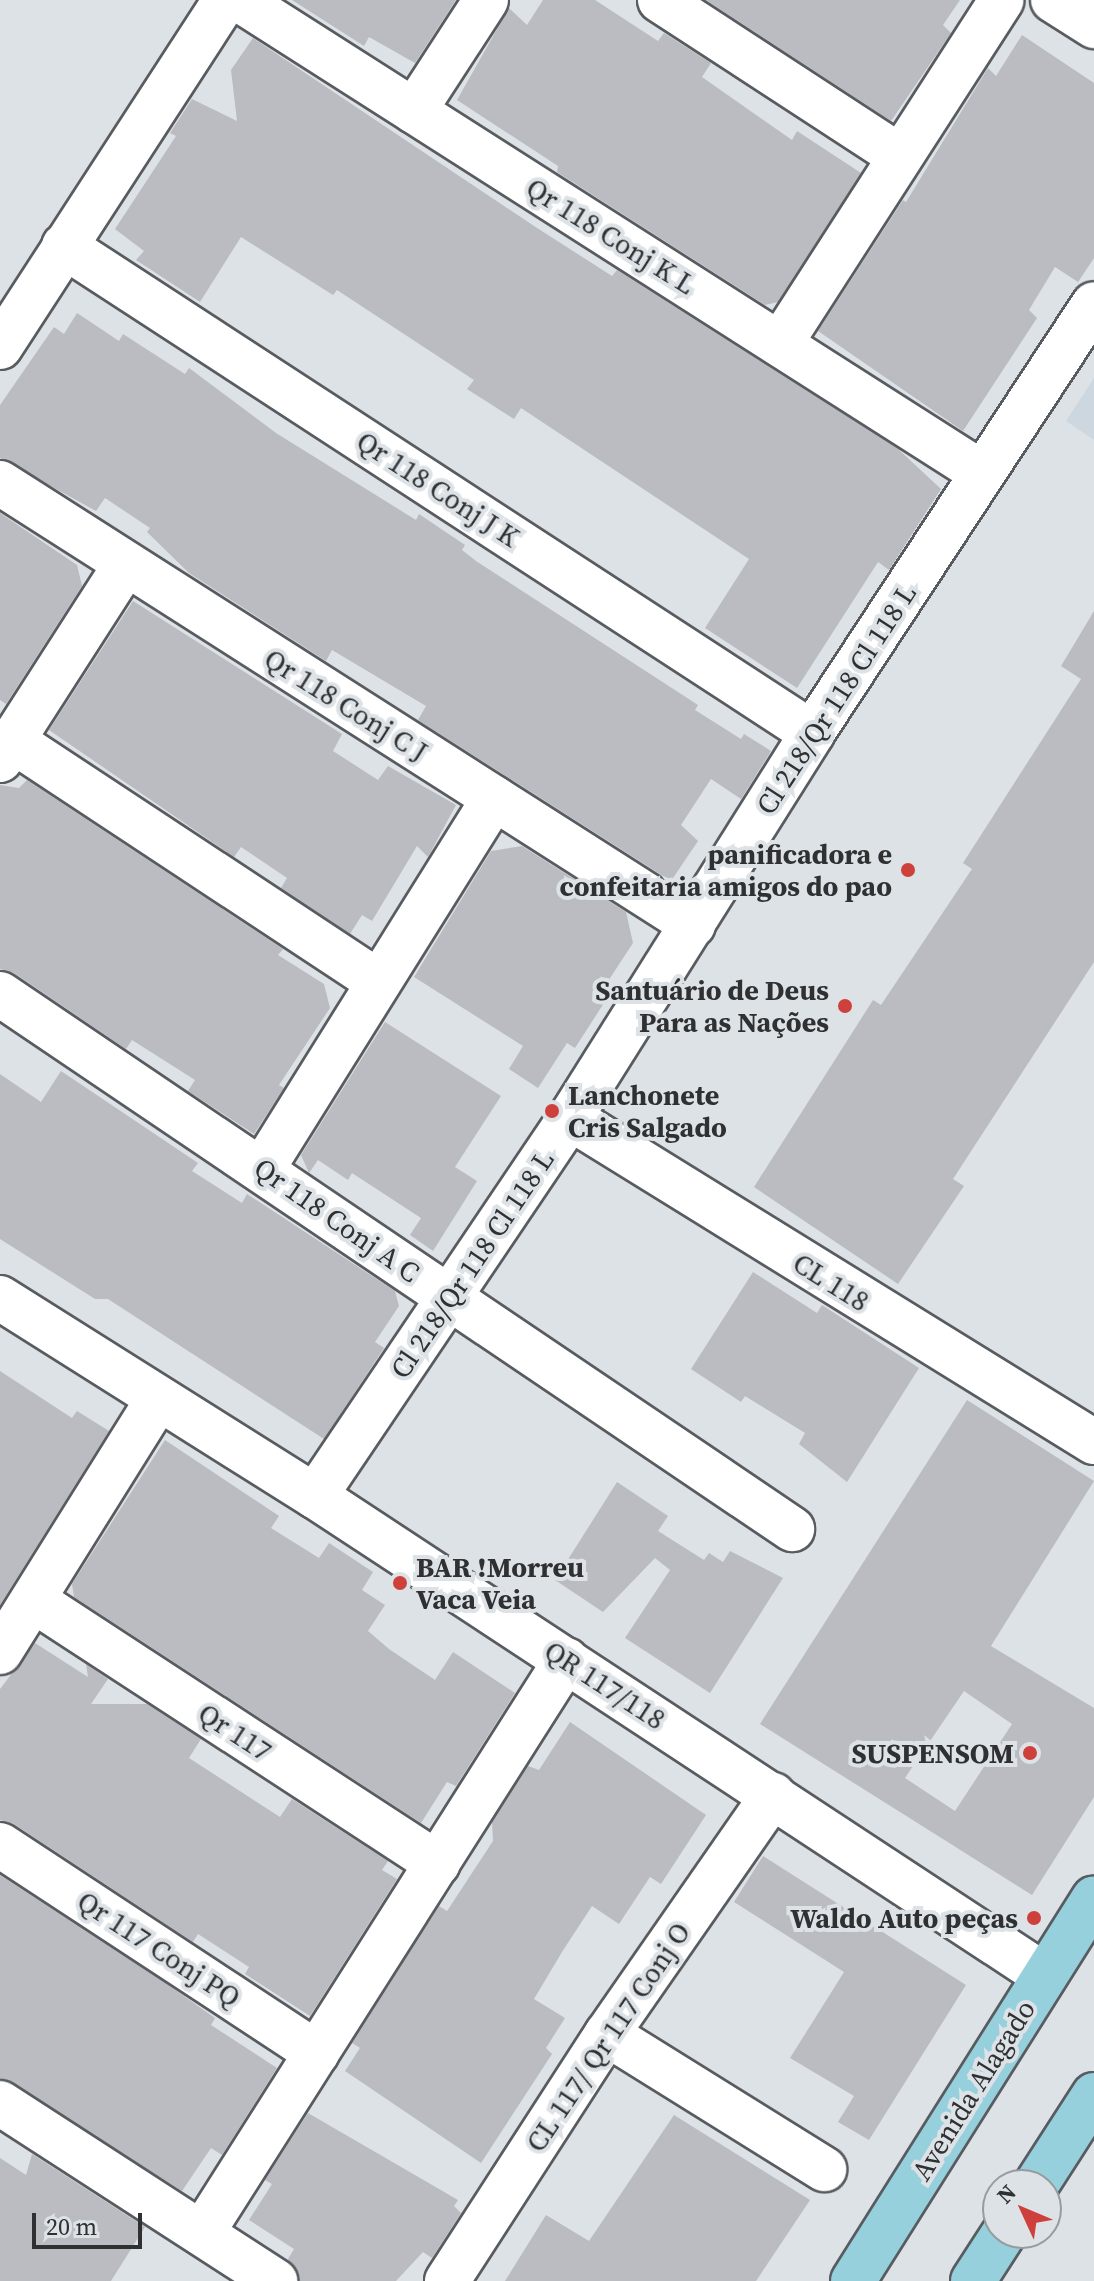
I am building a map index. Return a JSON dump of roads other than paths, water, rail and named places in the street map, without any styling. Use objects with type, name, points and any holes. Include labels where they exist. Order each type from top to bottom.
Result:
[{"type":"main road","name":"Avenida Alagado","points":[[853,2281],[1094,1899]]},
{"type":"main road","points":[[1046,2169],[1094,2095]]},
{"type":"main road","points":[[973,2281],[994,2249]]},
{"type":"street","points":[[0,347],[225,0]]},
{"type":"street","name":"Qr 118 Conj K L","points":[[240,0],[982,473]]},
{"type":"street","points":[[414,111],[486,0]]},
{"type":"street","points":[[660,0],[899,156]]},
{"type":"street","points":[[780,344],[1002,0]]},
{"type":"street","points":[[1053,0],[1094,26]]},
{"type":"street","name":"Qr 118 Conj J K","points":[[64,246],[812,733]]},
{"type":"street","name":"Cl 218/Qr 118 Cl 118 L","points":[[315,1496],[451,1299],[570,1118],[812,733],[1094,304]]},
{"type":"street","name":"Qr 118 Conj C J","points":[[0,483],[124,567],[693,925]]},
{"type":"street","points":[[124,567],[7,751],[378,982]]},
{"type":"street","points":[[263,1168],[494,798]]},
{"type":"street","name":"Qr 118 Conj A C","points":[[0,994],[263,1168],[792,1529]]},
{"type":"street","name":"CL 118","points":[[570,1118],[1094,1442]]},
{"type":"street","name":"QR 117/118","points":[[0,1298],[315,1496],[1044,1975]]},
{"type":"street","points":[[0,1652],[158,1399]]},
{"type":"street","name":"Qr 117","points":[[33,1600],[438,1864]]},
{"type":"street","points":[[202,2233],[566,1660]]},
{"type":"street","name":"CL 117/ Qr 117 Conj O","points":[[447,2281],[607,2034],[773,1795]]},
{"type":"street","name":"Qr 117 Conj PQ","points":[[0,1845],[317,2053]]},
{"type":"street","points":[[607,2034],[824,2169]]},
{"type":"street","points":[[0,2103],[275,2281]]},
{"type":"place","name":"panificadora e confeitaria amigos do pao","points":[[908,870]]},
{"type":"place","name":"Santuário de Deus Para as Nações","points":[[845,1006]]},
{"type":"place","name":"Lanchonete Cris Salgado","points":[[552,1111]]},
{"type":"place","name":"BAR !Morreu Vaca Veia","points":[[400,1583]]},
{"type":"place","name":"SUSPENSOM","points":[[1030,1753]]},
{"type":"place","name":"Waldo Auto peças","points":[[1034,1918]]}]
